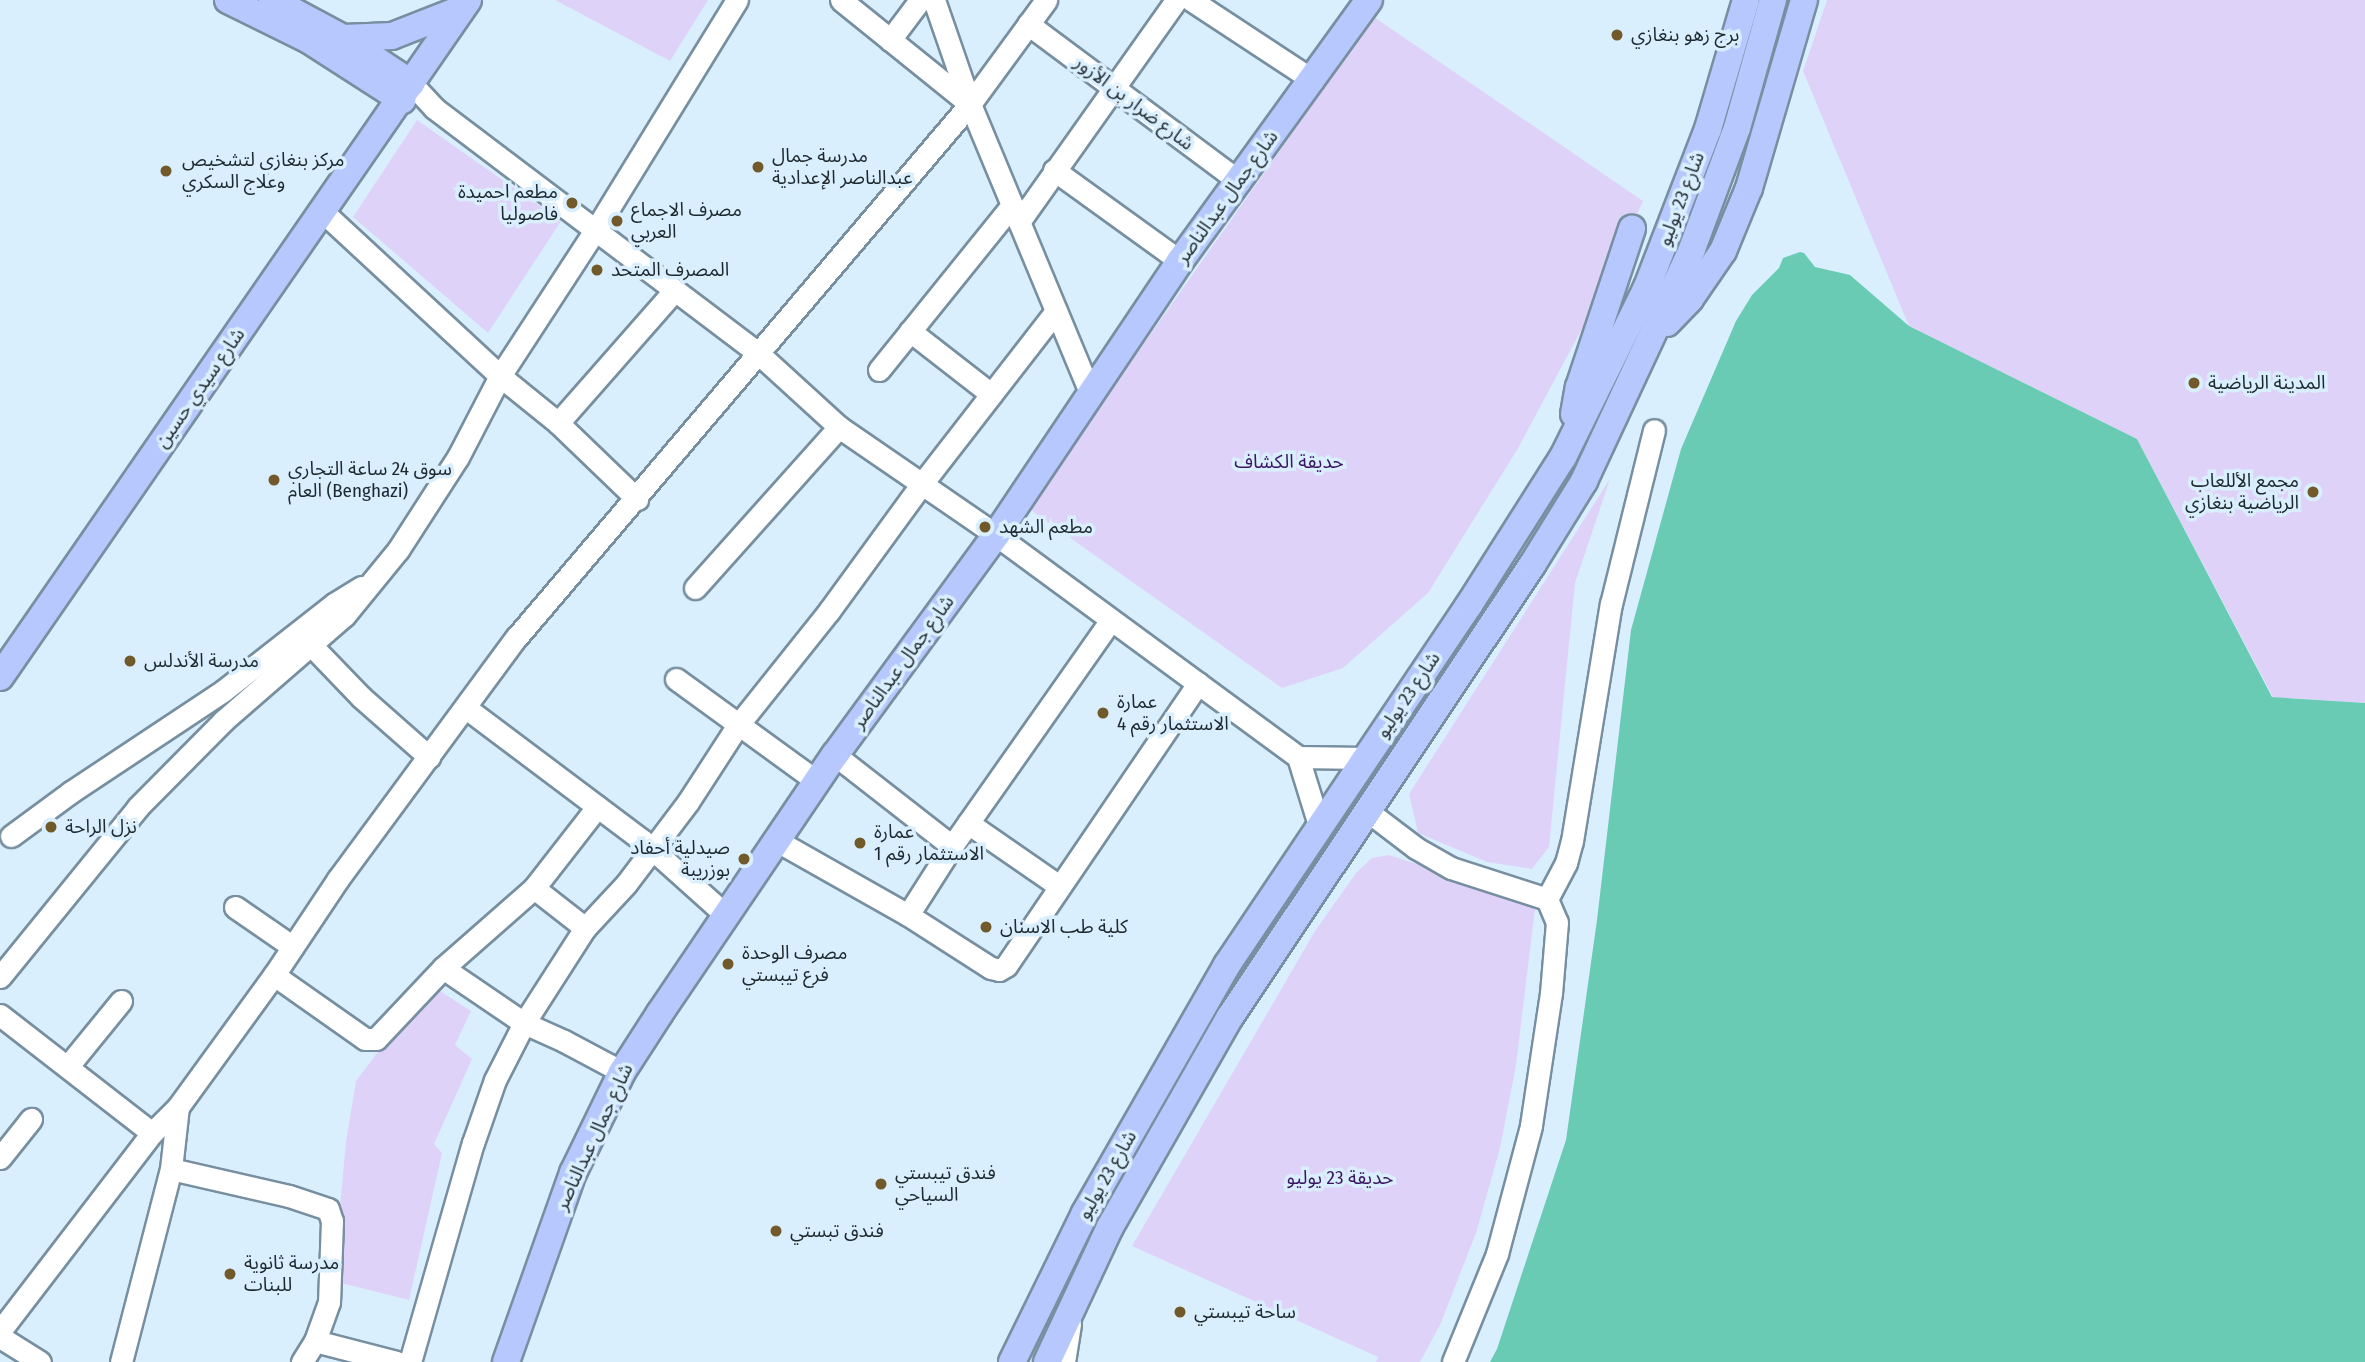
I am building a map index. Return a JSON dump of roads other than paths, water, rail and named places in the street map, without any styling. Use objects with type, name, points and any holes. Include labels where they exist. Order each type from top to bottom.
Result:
[{"type":"main road","points":[[228,0],[309,40],[345,51],[393,36],[465,5]]},
{"type":"main road","points":[[272,0],[407,91]]},
{"type":"main road","name":"شارع جمال عبدالناصر","points":[[506,1362],[573,1173],[622,1072],[835,755],[996,535],[1180,261],[1240,182],[1368,0]]},
{"type":"main road","name":"شارع 23 يوليو","points":[[1012,1362],[1085,1213],[1234,954],[1469,605],[1567,447],[1651,275],[1708,129],[1746,0]]},
{"type":"main road","name":"شارع 23 يوليو","points":[[1047,1362],[1110,1227],[1230,1017],[1532,565],[1584,481],[1654,336],[1692,249],[1737,128],[1773,0]]},
{"type":"main road","points":[[1654,336],[1690,299],[1723,251],[1749,188],[1804,0]]},
{"type":"main road","name":"شارع سيدي حسين","points":[[0,677],[379,133],[465,5]]},
{"type":"main road","points":[[345,51],[375,106],[379,133]]},
{"type":"main road","points":[[1567,447],[1579,387],[1632,229]]},
{"type":"main road","points":[[1085,1213],[1110,1227]]},
{"type":"street","points":[[0,977],[138,807],[223,722],[344,616],[380,574],[458,457],[500,376],[596,229],[737,0]]},
{"type":"street","points":[[841,0],[970,104]]},
{"type":"street","points":[[890,40],[920,0]]},
{"type":"street","points":[[934,0],[970,104],[1090,393]]},
{"type":"street","points":[[0,1331],[152,1133],[178,1107],[274,975],[338,879],[516,638],[637,499],[970,104],[1045,0]]},
{"type":"street","points":[[879,370],[910,331],[1054,170],[1177,0]]},
{"type":"street","points":[[1191,0],[1313,80]]},
{"type":"street","name":"شارع ضرار بن الأزور","points":[[1028,24],[1240,182]]},
{"type":"street","points":[[407,91],[434,108],[596,229],[758,354],[839,427],[996,535],[1298,757],[1365,758]]},
{"type":"street","points":[[1054,170],[1180,261]]},
{"type":"street","points":[[323,212],[500,376],[558,423],[637,499]]},
{"type":"street","points":[[558,423],[675,290]]},
{"type":"street","points":[[410,1362],[473,1143],[495,1080],[524,1023],[585,928],[626,884],[653,849],[688,802],[738,725],[829,611],[921,485],[1056,312]]},
{"type":"street","points":[[910,331],[991,394]]},
{"type":"street","points":[[695,588],[839,427]]},
{"type":"street","points":[[1547,900],[1566,863],[1572,841],[1611,604],[1654,430]]},
{"type":"street","points":[[4,838],[223,691],[334,604],[380,574]]},
{"type":"street","points":[[908,915],[952,846],[1111,620]]},
{"type":"street","points":[[311,645],[361,697],[429,757]]},
{"type":"street","points":[[676,679],[818,782]]},
{"type":"street","points":[[779,842],[908,915],[991,968],[999,970],[1006,966],[1198,683]]},
{"type":"street","points":[[466,708],[653,849],[726,915]]},
{"type":"street","points":[[835,755],[952,846]]},
{"type":"street","points":[[1298,757],[1319,825]]},
{"type":"street","points":[[274,975],[371,1040],[382,1034],[443,968],[534,888],[597,807]]},
{"type":"street","points":[[1366,810],[1416,848],[1451,867],[1547,900],[1557,922],[1546,1029],[1531,1126],[1497,1254],[1452,1362]]},
{"type":"street","points":[[968,823],[1059,886]]},
{"type":"street","points":[[534,888],[585,928]]},
{"type":"street","points":[[234,907],[293,947]]},
{"type":"street","points":[[443,968],[524,1023],[622,1072]]},
{"type":"street","points":[[68,1066],[121,1001]]},
{"type":"street","points":[[0,1015],[152,1133]]},
{"type":"street","points":[[121,1362],[171,1168],[178,1107]]},
{"type":"street","points":[[2,1150],[31,1119]]},
{"type":"street","points":[[171,1168],[289,1196],[328,1209],[331,1221],[329,1302],[315,1341],[302,1362]]},
{"type":"street","points":[[1064,1362],[1072,1304]]},
{"type":"street","points":[[0,1337],[40,1362]]},
{"type":"street","points":[[315,1341],[396,1362]]},
{"type":"place","name":"برج زهو بنغازي","points":[[1617,35]]},
{"type":"place","name":"مدرسة جمال عبدالناصر الإعدادية","points":[[758,167]]},
{"type":"place","name":"مركز بنغازي لتشخيص وعلاج السكري","points":[[166,171]]},
{"type":"place","name":"مطعم احميدة فاصوليا","points":[[572,203]]},
{"type":"place","name":"مصرف الاجماع العربي","points":[[617,221]]},
{"type":"place","name":"المصرف المتحد","points":[[597,270]]},
{"type":"place","name":"المدينة الرياضية","points":[[2194,383]]},
{"type":"place","name":"سوق 24 ساعة التجاري العام (Benghazi)","points":[[274,480]]},
{"type":"place","name":"مجمع الأللعاب الرياضية بنغازي","points":[[2313,492]]},
{"type":"place","name":"مطعم الشهد","points":[[985,527]]},
{"type":"place","name":"مدرسة الأندلس","points":[[130,661]]},
{"type":"place","name":"عمارة الاستثمار رقم 4","points":[[1103,713]]},
{"type":"place","name":"نزل الراحة","points":[[51,827]]},
{"type":"place","name":"عمارة الاستثمار رقم 1","points":[[860,843]]},
{"type":"place","name":"صيدلية أحفاد بوزريبة","points":[[744,859]]},
{"type":"place","name":"كلية طب الاسنان","points":[[986,927]]},
{"type":"place","name":"مصرف الوحدة فرع تيبستي","points":[[728,964]]},
{"type":"place","name":"فندق تيبستي السياحي","points":[[881,1184]]},
{"type":"place","name":"فندق تبستي","points":[[776,1231]]},
{"type":"place","name":"مدرسة ثانوية للبنات","points":[[230,1274]]},
{"type":"place","name":"ساحة تيبستي","points":[[1180,1312]]},
{"type":"park label","name":"حديقة الكشاف","points":[[1289,462]]},
{"type":"park label","name":"حديقة 23 يوليو","points":[[1340,1178]]}]
